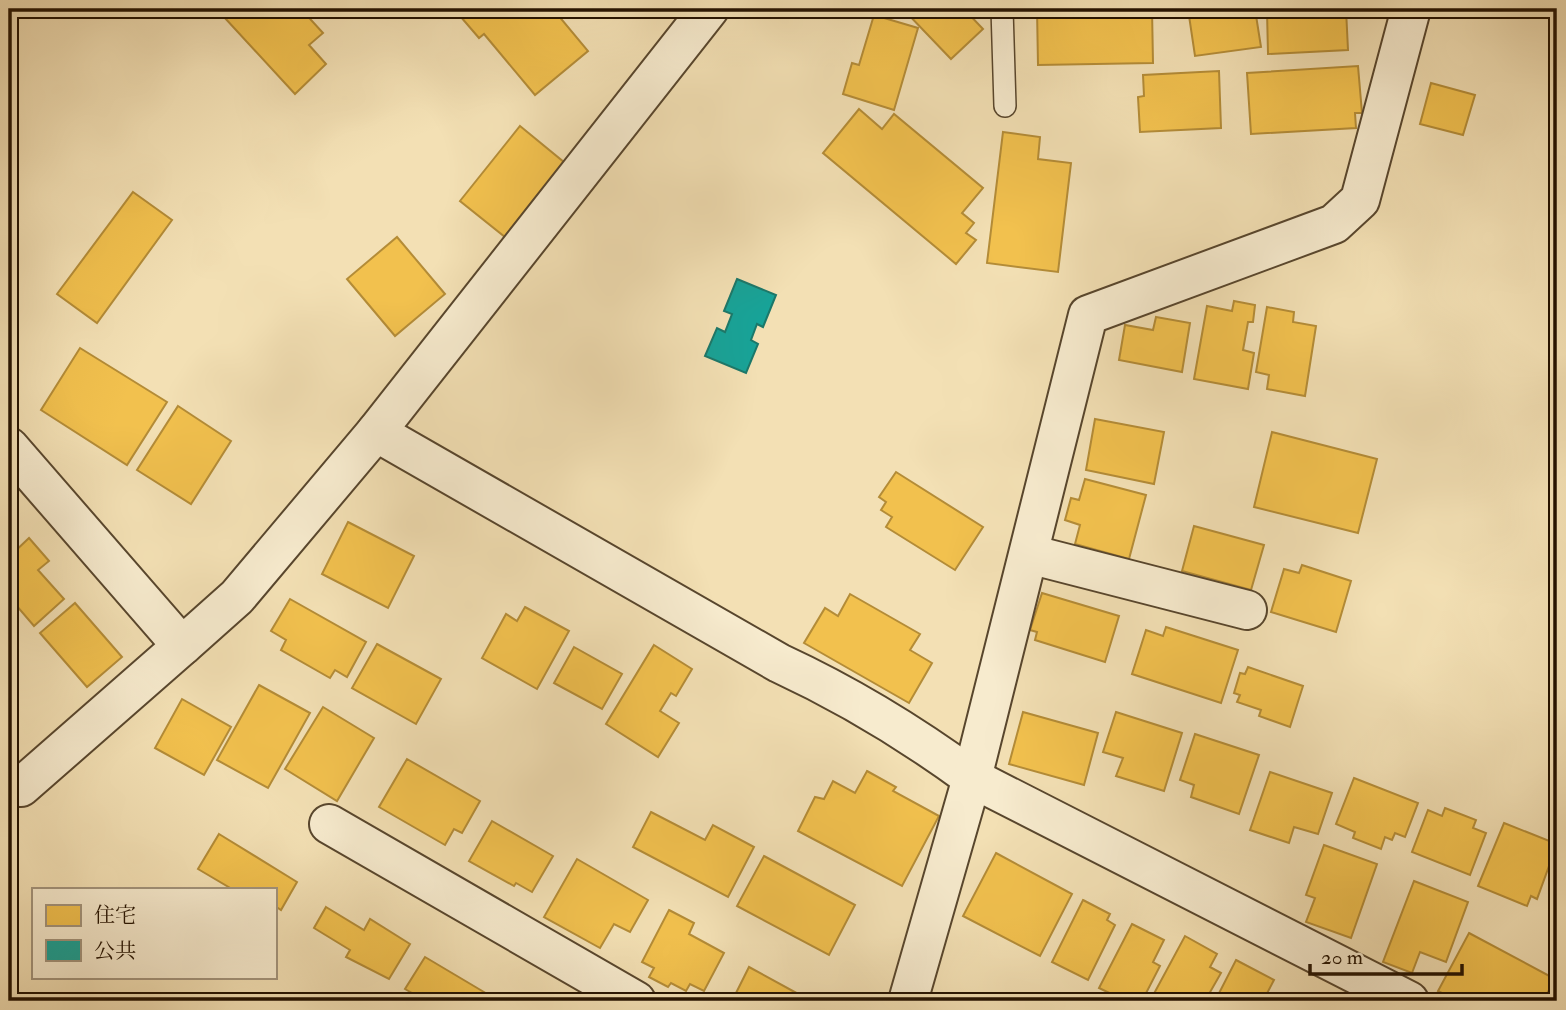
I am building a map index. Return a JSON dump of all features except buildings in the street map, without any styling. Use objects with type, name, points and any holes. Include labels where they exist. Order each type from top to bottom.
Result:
[{"type":"street","points":[[21,788],[237,597],[376,432],[709,9]]},
{"type":"street","points":[[908,1001],[972,778],[1088,315],[1334,225],[1360,200],[1411,9]]},
{"type":"street","points":[[376,432],[779,663],[820,682],[940,755],[972,778],[1409,1001]]},
{"type":"street","points":[[9,447],[182,646]]},
{"type":"street","points":[[1028,554],[1247,610]]},
{"type":"street","points":[[329,824],[636,1001]]},
{"type":"lane","points":[[1002,9],[1005,106]]}]
